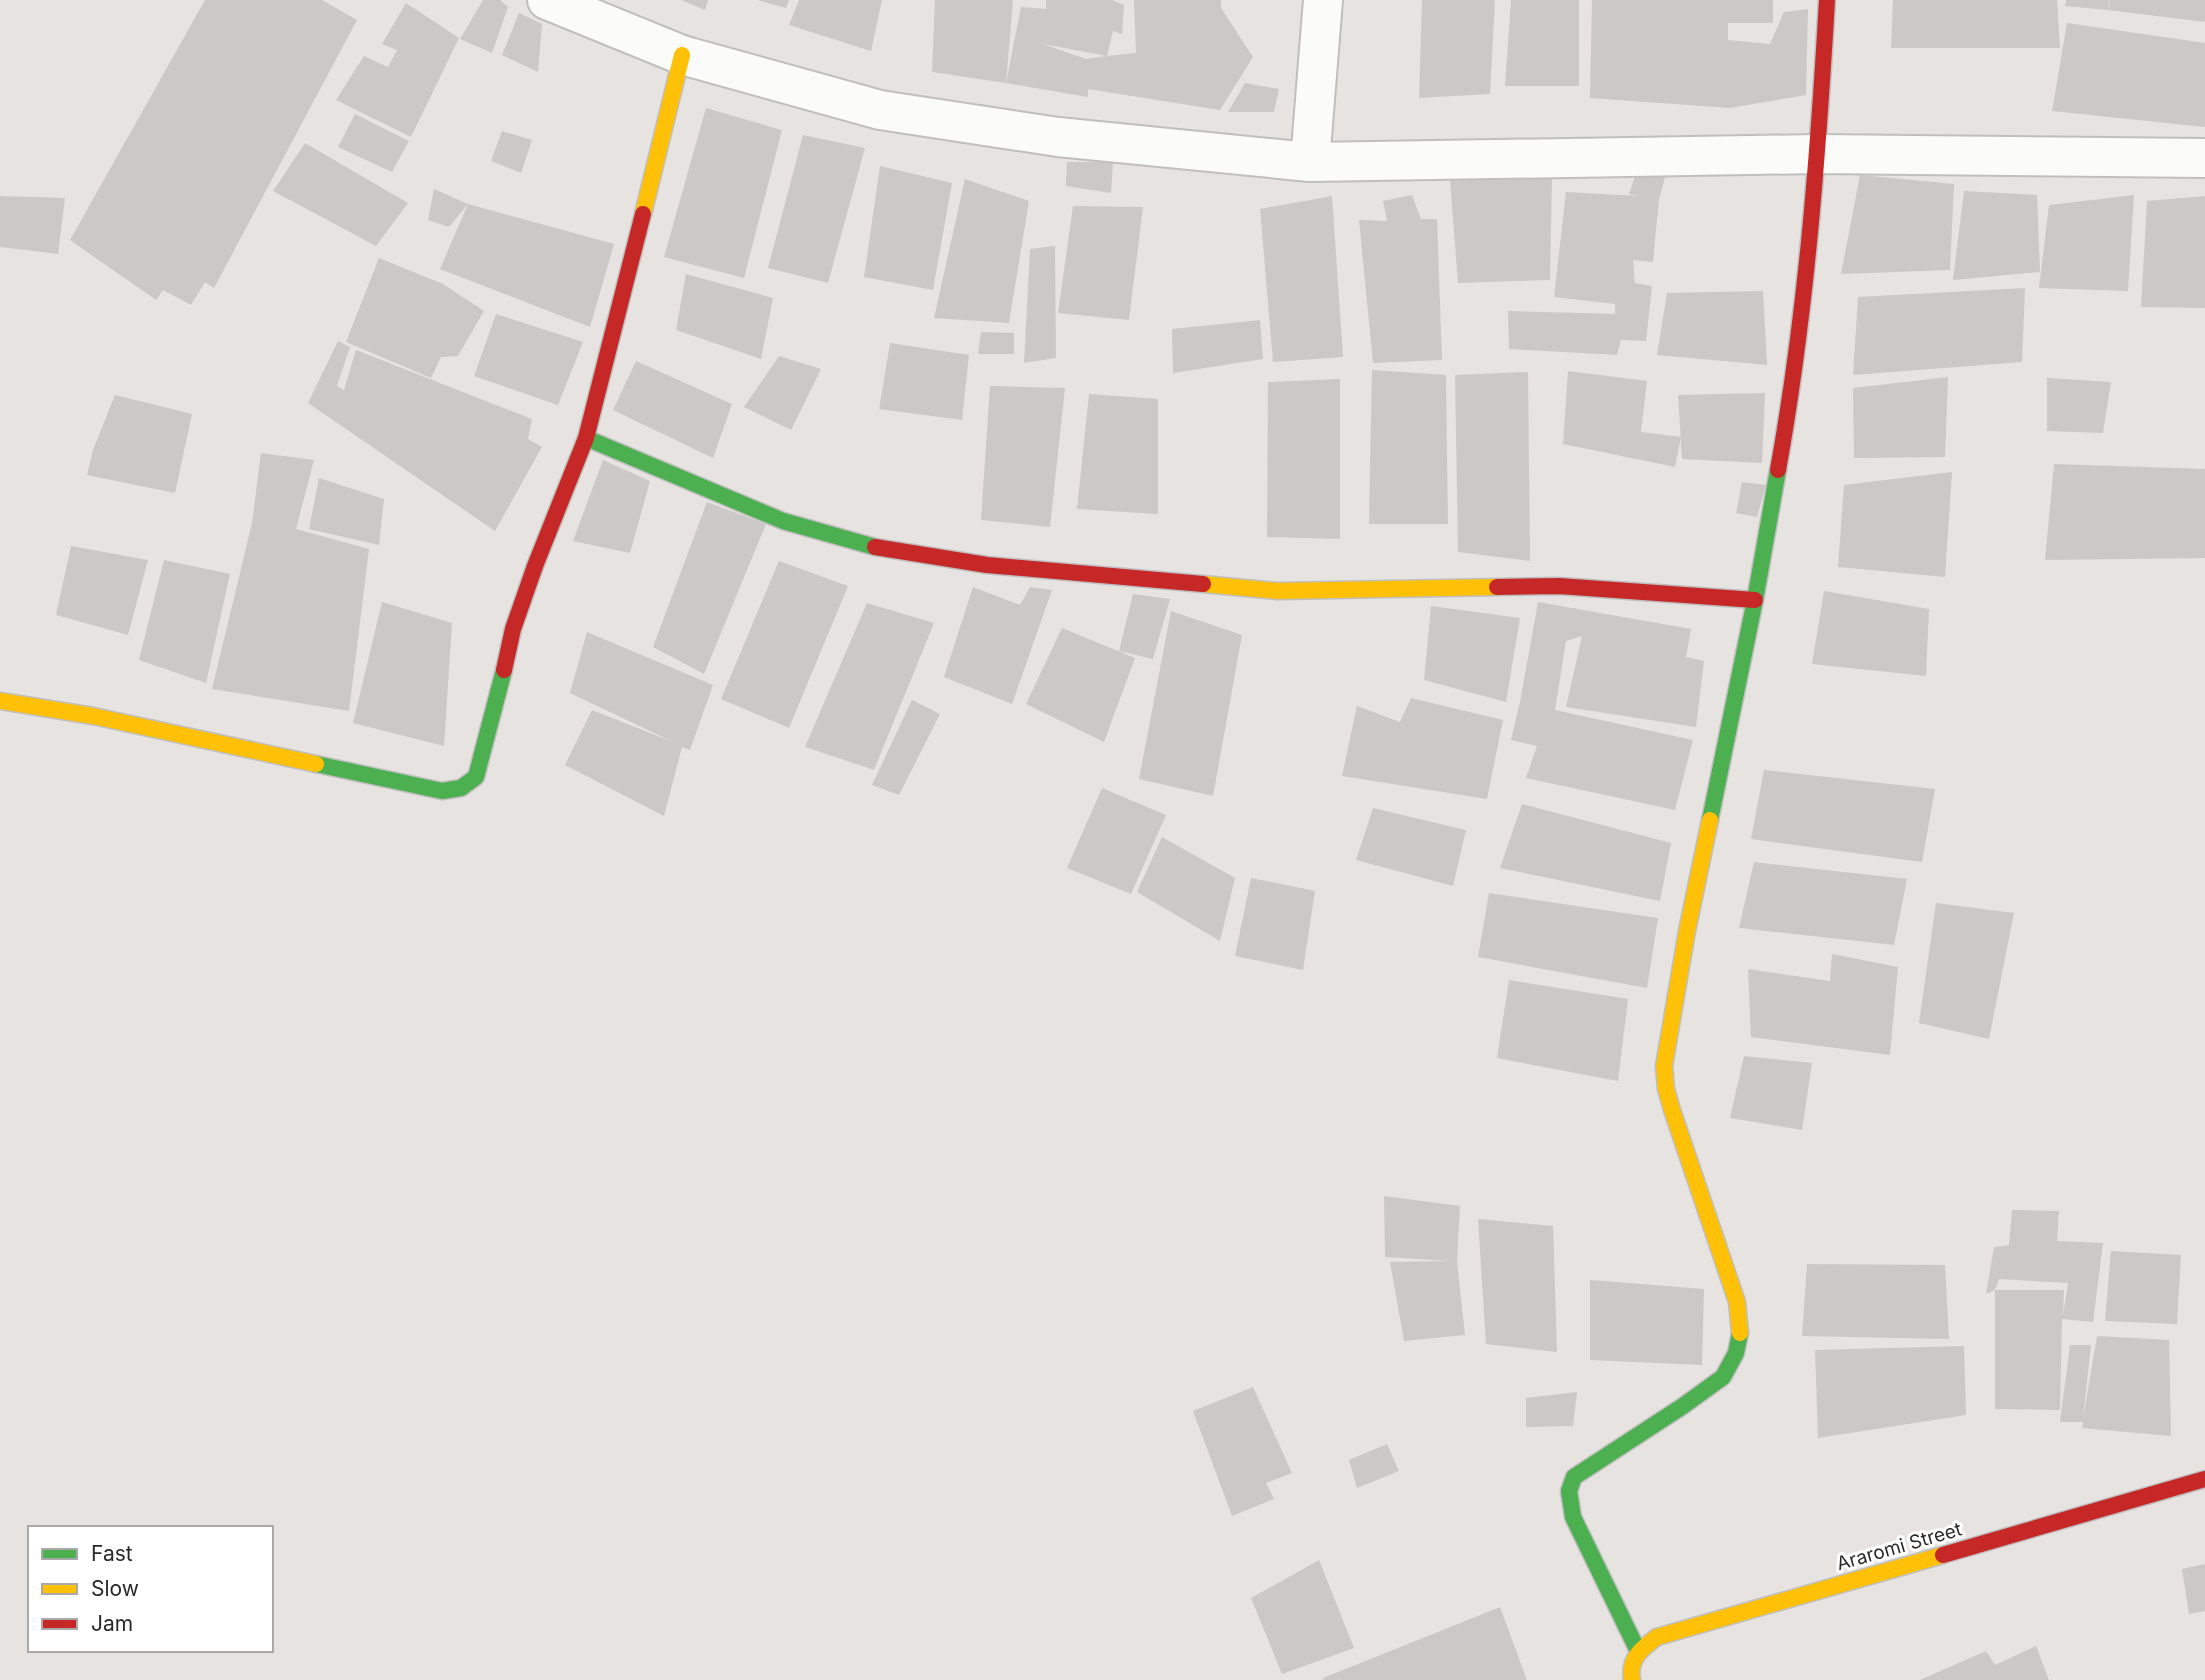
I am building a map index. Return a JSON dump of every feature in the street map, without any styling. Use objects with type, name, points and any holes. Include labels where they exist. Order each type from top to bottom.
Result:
[{"type":"street","points":[[547,0],[626,14],[682,55],[880,110],[1058,137],[1310,162],[1818,154],[2205,158]]},
{"type":"street","points":[[1310,162],[1323,0]]},
{"type":"street","points":[[1632,1680],[1629,1673],[1638,1651],[1573,1517],[1569,1491],[1574,1477],[1723,1377],[1736,1353],[1741,1329],[1737,1302],[1670,1107],[1664,1082],[1664,1066],[1687,932],[1755,600],[1788,415],[1818,154],[1827,0]]},
{"type":"street","points":[[0,701],[93,716],[442,791],[461,788],[476,777],[513,629],[586,438],[682,55]]},
{"type":"street","points":[[586,438],[783,521],[888,551],[987,565],[1278,590],[1559,586],[1755,600]]},
{"type":"street","name":"Araromi Street","points":[[1638,1651],[1657,1637],[2205,1479]]},
{"type":"building","points":[[205,0],[322,0],[357,20],[214,288],[205,282],[191,305],[163,290],[156,300],[70,240]]},
{"type":"building","points":[[483,0],[500,0],[508,7],[492,53],[460,39]]},
{"type":"building","points":[[681,0],[708,0],[705,10]]},
{"type":"building","points":[[757,0],[789,0],[786,8]]},
{"type":"building","points":[[799,0],[882,0],[871,51],[789,25]]},
{"type":"building","points":[[935,0],[1013,0],[1006,83],[932,72]]},
{"type":"building","points":[[1046,0],[1112,0],[1124,5],[1122,34],[1113,31],[1107,56],[1136,53],[1134,0],[1221,0],[1221,8],[1253,57],[1220,110],[1088,89],[1088,97],[1006,83],[1021,7],[1046,9]],"holes":[[[1043,44],[1107,56],[1086,59]]]},
{"type":"building","points":[[1422,0],[1495,0],[1490,94],[1419,98]]},
{"type":"building","points":[[1511,0],[1579,0],[1579,86],[1505,86]]},
{"type":"building","points":[[1592,0],[1773,0],[1773,23],[1728,23],[1728,40],[1770,44],[1784,12],[1808,9],[1806,95],[1730,108],[1590,98]]},
{"type":"building","points":[[1893,0],[2057,0],[2060,48],[1891,48]]},
{"type":"building","points":[[2066,0],[2109,0],[2108,10],[2065,6]]},
{"type":"building","points":[[2110,0],[2205,0],[2205,22],[2108,10]]},
{"type":"building","points":[[406,3],[459,38],[411,137],[336,100],[364,56],[388,67],[397,50],[382,44]]},
{"type":"building","points":[[519,13],[542,24],[538,72],[502,55]]},
{"type":"building","points":[[2067,23],[2205,43],[2205,127],[2052,111]]},
{"type":"building","points":[[1245,83],[1279,89],[1274,112],[1228,112]]},
{"type":"building","points":[[706,108],[782,130],[744,278],[664,257]]},
{"type":"building","points":[[355,114],[409,141],[392,172],[338,147]]},
{"type":"building","points":[[502,131],[532,140],[521,173],[491,161]]},
{"type":"building","points":[[803,135],[865,148],[828,283],[768,268]]},
{"type":"building","points":[[305,143],[408,203],[376,246],[273,191]]},
{"type":"building","points":[[1067,162],[1113,162],[1111,193],[1066,186]]},
{"type":"building","points":[[880,166],[952,183],[933,290],[864,277]]},
{"type":"building","points":[[1638,167],[1666,174],[1659,199],[1653,262],[1633,260],[1635,283],[1652,286],[1646,341],[1621,340],[1617,355],[1509,349],[1508,311],[1615,314],[1615,304],[1554,297],[1566,192],[1638,196],[1629,194]]},
{"type":"building","points":[[1552,175],[1550,280],[1458,283],[1450,181]]},
{"type":"building","points":[[1860,175],[1954,184],[1950,270],[1841,274]]},
{"type":"building","points":[[965,179],[1029,201],[1009,323],[934,318]]},
{"type":"building","points":[[434,189],[468,204],[449,227],[428,220]]},
{"type":"building","points":[[1964,191],[2037,195],[2040,272],[1953,280]]},
{"type":"building","points":[[1412,195],[1421,219],[1437,219],[1442,360],[1373,363],[1359,220],[1387,221],[1383,201]]},
{"type":"building","points":[[2134,195],[2128,291],[2039,288],[2049,205]]},
{"type":"building","points":[[0,196],[65,198],[58,254],[0,247]]},
{"type":"building","points":[[1332,196],[1343,357],[1273,362],[1260,209]]},
{"type":"building","points":[[2205,196],[2205,308],[2141,307],[2147,201]]},
{"type":"building","points":[[468,204],[614,244],[590,327],[440,269]]},
{"type":"building","points":[[1073,206],[1143,207],[1129,320],[1058,313]]},
{"type":"building","points":[[1055,246],[1056,358],[1024,363],[1030,249]]},
{"type":"building","points":[[379,258],[443,284],[484,311],[458,356],[441,357],[431,378],[346,342]]},
{"type":"building","points":[[686,274],[773,298],[761,359],[676,330]]},
{"type":"building","points":[[2025,288],[2022,362],[1853,375],[1858,297]]},
{"type":"building","points":[[1763,291],[1767,365],[1657,355],[1667,293]]},
{"type":"building","points":[[496,314],[583,342],[558,405],[474,376]]},
{"type":"building","points":[[1260,320],[1263,359],[1173,373],[1172,329]]},
{"type":"building","points":[[981,332],[1014,333],[1014,354],[978,354]]},
{"type":"building","points":[[338,341],[350,347],[337,386],[344,390],[356,350],[532,419],[528,439],[542,447],[495,531],[308,403]]},
{"type":"building","points":[[890,343],[969,355],[962,420],[879,409]]},
{"type":"building","points":[[779,356],[821,369],[791,430],[744,407]]},
{"type":"building","points":[[636,361],[732,404],[713,458],[613,410]]},
{"type":"building","points":[[1372,370],[1446,375],[1448,524],[1369,524]]},
{"type":"building","points":[[1568,371],[1647,381],[1641,432],[1681,437],[1675,467],[1563,444]]},
{"type":"building","points":[[1528,372],[1530,561],[1458,552],[1455,375]]},
{"type":"building","points":[[1948,377],[1945,457],[1854,458],[1853,388]]},
{"type":"building","points":[[2047,378],[2111,382],[2103,433],[2047,431]]},
{"type":"building","points":[[1340,379],[1340,539],[1267,537],[1268,382]]},
{"type":"building","points":[[990,386],[1065,388],[1050,527],[981,520]]},
{"type":"building","points":[[1765,393],[1762,463],[1682,459],[1678,395]]},
{"type":"building","points":[[1089,394],[1158,399],[1158,514],[1077,509]]},
{"type":"building","points":[[115,395],[192,414],[175,493],[87,475],[93,450]]},
{"type":"building","points":[[261,453],[314,460],[296,529],[369,549],[349,711],[212,689],[252,523]]},
{"type":"building","points":[[603,460],[650,481],[630,553],[573,541]]},
{"type":"building","points":[[2054,464],[2205,469],[2205,558],[2045,560]]},
{"type":"building","points":[[1952,472],[1945,577],[1838,567],[1844,485]]},
{"type":"building","points":[[319,478],[384,499],[379,545],[309,529]]},
{"type":"building","points":[[1742,482],[1766,485],[1757,517],[1736,513]]},
{"type":"building","points":[[707,502],[766,524],[704,674],[653,647]]},
{"type":"building","points":[[71,546],[148,560],[128,635],[56,615]]},
{"type":"building","points":[[164,560],[230,574],[206,683],[139,660]]},
{"type":"building","points":[[779,561],[848,586],[789,728],[721,699]]},
{"type":"building","points":[[973,587],[1020,605],[1030,587],[1052,590],[1012,704],[944,677]]},
{"type":"building","points":[[1824,591],[1929,609],[1926,676],[1812,664]]},
{"type":"building","points":[[1133,594],[1170,599],[1153,659],[1119,651]]},
{"type":"building","points":[[382,602],[452,623],[444,746],[353,723]]},
{"type":"building","points":[[1538,602],[1691,629],[1686,657],[1704,661],[1696,727],[1566,707],[1582,636],[1566,641],[1555,710],[1693,740],[1675,810],[1526,778],[1537,746],[1511,740]]},
{"type":"building","points":[[867,603],[934,623],[874,770],[805,747]]},
{"type":"building","points":[[1431,606],[1520,618],[1506,702],[1424,680]]},
{"type":"building","points":[[1171,611],[1242,635],[1213,796],[1139,779]]},
{"type":"building","points":[[1062,628],[1135,658],[1104,742],[1026,704]]},
{"type":"building","points":[[587,632],[713,685],[690,750],[682,747],[664,816],[565,765],[592,710],[673,742],[570,693]]},
{"type":"building","points":[[1411,698],[1503,720],[1487,799],[1342,776],[1357,706],[1400,722]]},
{"type":"building","points":[[912,700],[940,714],[899,795],[872,785]]},
{"type":"building","points":[[1764,770],[1935,789],[1922,862],[1751,839]]},
{"type":"building","points":[[1102,788],[1166,815],[1131,894],[1067,868]]},
{"type":"building","points":[[1522,804],[1671,843],[1660,901],[1500,868]]},
{"type":"building","points":[[1373,808],[1466,830],[1453,886],[1356,860]]},
{"type":"building","points":[[1162,837],[1235,878],[1220,941],[1137,892]]},
{"type":"building","points":[[1754,862],[1907,879],[1894,945],[1739,928]]},
{"type":"building","points":[[1251,878],[1315,891],[1303,970],[1235,956]]},
{"type":"building","points":[[1489,893],[1658,918],[1647,988],[1478,957]]},
{"type":"building","points":[[1936,903],[2014,913],[1989,1039],[1919,1023]]},
{"type":"building","points":[[1832,954],[1898,967],[1890,1055],[1751,1037],[1748,969],[1830,981]]},
{"type":"building","points":[[1509,980],[1628,999],[1618,1081],[1497,1058]]},
{"type":"building","points":[[1744,1056],[1812,1063],[1802,1130],[1730,1118]]},
{"type":"building","points":[[1384,1196],[1460,1206],[1457,1262],[1465,1335],[1404,1341],[1390,1262],[1450,1261],[1385,1257]]},
{"type":"building","points":[[2012,1210],[2059,1211],[2057,1241],[2103,1243],[2093,1322],[2062,1319],[2060,1410],[1995,1409],[1995,1290],[1986,1294],[1994,1247],[2009,1245]],"holes":[[[1999,1279],[2068,1283],[2063,1316],[2064,1290],[1995,1290]]]},
{"type":"building","points":[[1478,1219],[1553,1226],[1557,1352],[1486,1344]]},
{"type":"building","points":[[2111,1251],[2181,1255],[2177,1324],[2105,1321]]},
{"type":"building","points":[[1807,1264],[1945,1265],[1949,1339],[1802,1336]]},
{"type":"building","points":[[1590,1280],[1704,1289],[1702,1365],[1590,1360]]},
{"type":"building","points":[[2097,1336],[2169,1340],[2171,1436],[2082,1428],[2083,1422],[2060,1422],[2070,1345],[2091,1345],[2083,1419]]},
{"type":"building","points":[[1964,1346],[1966,1415],[1818,1438],[1815,1350]]},
{"type":"building","points":[[1253,1387],[1292,1473],[1266,1483],[1274,1499],[1232,1516],[1193,1411]]},
{"type":"building","points":[[1577,1392],[1573,1426],[1526,1427],[1526,1398]]},
{"type":"building","points":[[1387,1444],[1399,1471],[1357,1488],[1349,1460]]},
{"type":"building","points":[[1319,1560],[1354,1648],[1282,1674],[1251,1598]]},
{"type":"building","points":[[2205,1564],[2205,1611],[2189,1614],[2182,1569]]},
{"type":"building","points":[[1500,1607],[1527,1680],[1323,1678]]},
{"type":"building","points":[[2036,1646],[2049,1680],[1920,1680],[1986,1651],[1995,1665]]},
{"type":"traffic: fast","points":[[586,438],[783,521],[875,547]]},
{"type":"traffic: fast","points":[[1710,820],[1755,600],[1778,470]]},
{"type":"traffic: fast","points":[[316,764],[442,791],[461,788],[476,777],[504,670]]},
{"type":"traffic: fast","points":[[1638,1651],[1573,1517],[1569,1491],[1574,1477],[1723,1377],[1736,1353],[1740,1333]]},
{"type":"traffic: slow","points":[[643,214],[682,55]]},
{"type":"traffic: slow","points":[[1203,584],[1278,591],[1497,587]]},
{"type":"traffic: slow","points":[[0,701],[93,716],[316,764]]},
{"type":"traffic: slow","points":[[1710,820],[1687,931],[1664,1066],[1666,1089],[1672,1110],[1737,1302],[1740,1333]]},
{"type":"traffic: slow","points":[[1632,1680],[1634,1660],[1641,1650],[1657,1637],[1943,1555]]},
{"type":"traffic: jam","points":[[1778,470],[1810,236],[1827,0]]},
{"type":"traffic: jam","points":[[504,670],[513,629],[535,566],[586,438],[643,214]]},
{"type":"traffic: jam","points":[[875,547],[987,565],[1203,584]]},
{"type":"traffic: jam","points":[[1497,587],[1559,586],[1755,600]]},
{"type":"traffic: jam","points":[[1943,1555],[2205,1479]]}]
